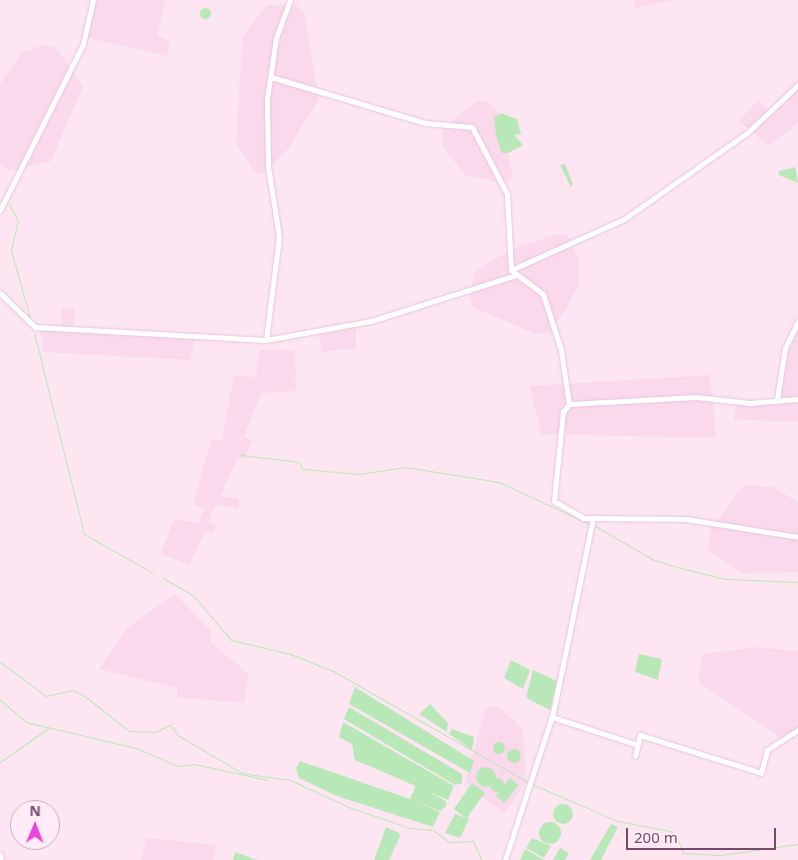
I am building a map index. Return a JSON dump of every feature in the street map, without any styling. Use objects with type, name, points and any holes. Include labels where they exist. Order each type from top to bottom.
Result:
[{"type":"street","points":[[0,210],[83,44],[93,0]]},
{"type":"street","points":[[266,340],[279,237],[268,166],[271,77],[276,38],[287,1]]},
{"type":"street","points":[[271,77],[425,124],[472,127],[507,194],[511,270],[543,294],[561,350],[569,404],[563,412],[554,501],[583,518],[686,519],[798,537]]},
{"type":"street","points":[[511,270],[624,219],[747,133],[798,84]]},
{"type":"street","points":[[0,294],[34,327],[266,340],[371,320],[516,275]]},
{"type":"street","points":[[777,399],[785,348],[798,321]]},
{"type":"street","points":[[569,404],[696,397],[750,403],[777,399],[798,399]]},
{"type":"street","points":[[505,860],[552,717],[592,518]]},
{"type":"street","points":[[552,717],[638,745]]},
{"type":"street","points":[[635,756],[640,735],[761,772],[767,750],[798,730]]},
{"type":"street","points":[[0,854],[0,860]]},
{"type":"shaded area","points":[[95,0],[165,0],[157,36],[170,41],[167,56],[88,38]]},
{"type":"shaded area","points":[[635,0],[674,0],[635,8]]},
{"type":"shaded area","points":[[267,5],[295,5],[304,11],[319,100],[287,150],[263,174],[254,171],[236,142],[243,36]]},
{"type":"shaded area","points":[[205,7],[211,13],[205,19],[199,13]]},
{"type":"shaded area","points":[[44,45],[56,48],[83,86],[51,161],[9,171],[0,164],[0,84],[22,52]]},
{"type":"shaded area","points":[[798,81],[798,123],[769,146],[739,121],[758,100],[768,110]]},
{"type":"shaded area","points":[[477,101],[486,101],[497,111],[513,174],[511,180],[503,183],[464,175],[442,144],[444,127]]},
{"type":"shaded area","points":[[501,113],[517,119],[521,134],[514,135],[523,145],[508,153],[502,153],[496,136],[494,117]]},
{"type":"shaded area","points":[[565,164],[573,184],[571,187],[560,165]]},
{"type":"shaded area","points":[[795,167],[798,183],[779,175],[779,171]]},
{"type":"shaded area","points":[[560,233],[568,236],[578,258],[579,286],[551,332],[536,334],[474,308],[470,297],[475,271],[512,249]]},
{"type":"shaded area","points":[[62,308],[74,309],[74,329],[195,339],[190,360],[44,352],[40,331],[61,328]]},
{"type":"shaded area","points":[[356,328],[356,348],[322,352],[319,335]]},
{"type":"shaded area","points":[[798,328],[798,422],[734,419],[736,405],[779,397],[781,372]]},
{"type":"shaded area","points":[[259,350],[295,350],[296,391],[261,393],[244,437],[252,440],[245,458],[238,457],[220,496],[239,499],[239,509],[215,505],[209,523],[216,525],[214,533],[205,532],[189,565],[161,554],[174,519],[199,523],[204,509],[193,504],[211,440],[222,440],[234,375],[256,377]]},
{"type":"shaded area","points":[[710,375],[716,438],[541,434],[530,386]]},
{"type":"shaded area","points":[[744,485],[773,487],[798,502],[798,572],[743,573],[708,550],[710,530]]},
{"type":"shaded area","points":[[175,594],[211,631],[210,642],[249,674],[244,703],[177,697],[177,688],[99,669],[127,628]]},
{"type":"shaded area","points":[[758,647],[798,651],[798,735],[786,741],[698,682],[703,654]]},
{"type":"shaded area","points":[[639,654],[662,659],[658,680],[635,672]]},
{"type":"shaded area","points":[[511,660],[530,670],[523,689],[504,678]]},
{"type":"shaded area","points":[[533,670],[557,681],[550,710],[526,698]]},
{"type":"shaded area","points":[[355,687],[474,761],[470,773],[349,704]]},
{"type":"shaded area","points":[[430,704],[448,723],[447,732],[419,714]]},
{"type":"shaded area","points":[[490,706],[500,708],[523,729],[526,782],[504,814],[465,782],[485,711]]},
{"type":"shaded area","points":[[349,707],[462,774],[462,783],[455,785],[344,719]]},
{"type":"shaded area","points":[[343,722],[454,786],[448,800],[355,760],[352,744],[339,737]]},
{"type":"shaded area","points":[[452,729],[474,737],[472,750],[449,734]]},
{"type":"shaded area","points":[[501,742],[504,743],[504,753],[497,754],[494,753],[493,746],[494,743]]},
{"type":"shaded area","points":[[514,749],[519,751],[521,756],[519,761],[514,763],[509,761],[507,756],[509,751]]},
{"type":"shaded area","points":[[300,761],[410,799],[416,785],[446,801],[446,806],[440,811],[411,799],[440,812],[433,827],[337,796],[299,778],[296,768]]},
{"type":"shaded area","points":[[486,767],[493,770],[496,777],[493,784],[486,787],[479,784],[476,777],[479,770]]},
{"type":"shaded area","points":[[494,778],[500,778],[504,785],[500,792],[494,792],[490,788],[490,782]]},
{"type":"shaded area","points":[[510,778],[519,785],[505,803],[496,796]]},
{"type":"shaded area","points":[[472,783],[485,792],[467,818],[454,809]]},
{"type":"shaded area","points":[[559,804],[567,804],[573,810],[573,818],[567,824],[559,824],[553,818],[553,810]]},
{"type":"shaded area","points":[[455,814],[469,819],[460,838],[445,833]]},
{"type":"shaded area","points":[[550,822],[558,825],[561,833],[558,841],[550,844],[542,841],[539,833],[542,825]]},
{"type":"shaded area","points":[[611,824],[618,827],[601,860],[590,860]]},
{"type":"shaded area","points":[[386,827],[401,834],[389,860],[374,860]]},
{"type":"shaded area","points":[[146,838],[216,845],[213,860],[141,860]]},
{"type":"shaded area","points":[[532,838],[551,846],[544,858],[526,848]]},
{"type":"shaded area","points":[[560,848],[569,853],[565,860],[553,860]]},
{"type":"shaded area","points":[[525,849],[544,860],[520,860]]},
{"type":"shaded area","points":[[235,852],[257,860],[233,860]]},
{"type":"waterway","points":[[9,204],[18,220],[11,250],[31,321]]},
{"type":"waterway","points":[[34,332],[84,534],[153,573]]},
{"type":"waterway","points":[[241,455],[299,462],[302,469],[359,474],[405,467],[499,482],[589,524]]},
{"type":"waterway","points":[[595,526],[654,560],[680,568],[726,579],[798,582]]},
{"type":"waterway","points":[[163,578],[193,595],[231,640],[290,654],[333,671],[529,783]]},
{"type":"waterway","points":[[0,662],[46,696],[73,690],[83,695],[129,731],[155,732],[170,725],[179,736],[242,773],[290,780],[351,808],[410,828],[433,830],[449,842],[473,841],[482,860]]},
{"type":"waterway","points":[[0,700],[26,722],[136,748],[178,766],[194,764],[268,780]]},
{"type":"waterway","points":[[0,762],[49,728]]},
{"type":"waterway","points":[[532,784],[617,821],[670,831],[676,835],[683,853],[720,855],[798,844]]}]
